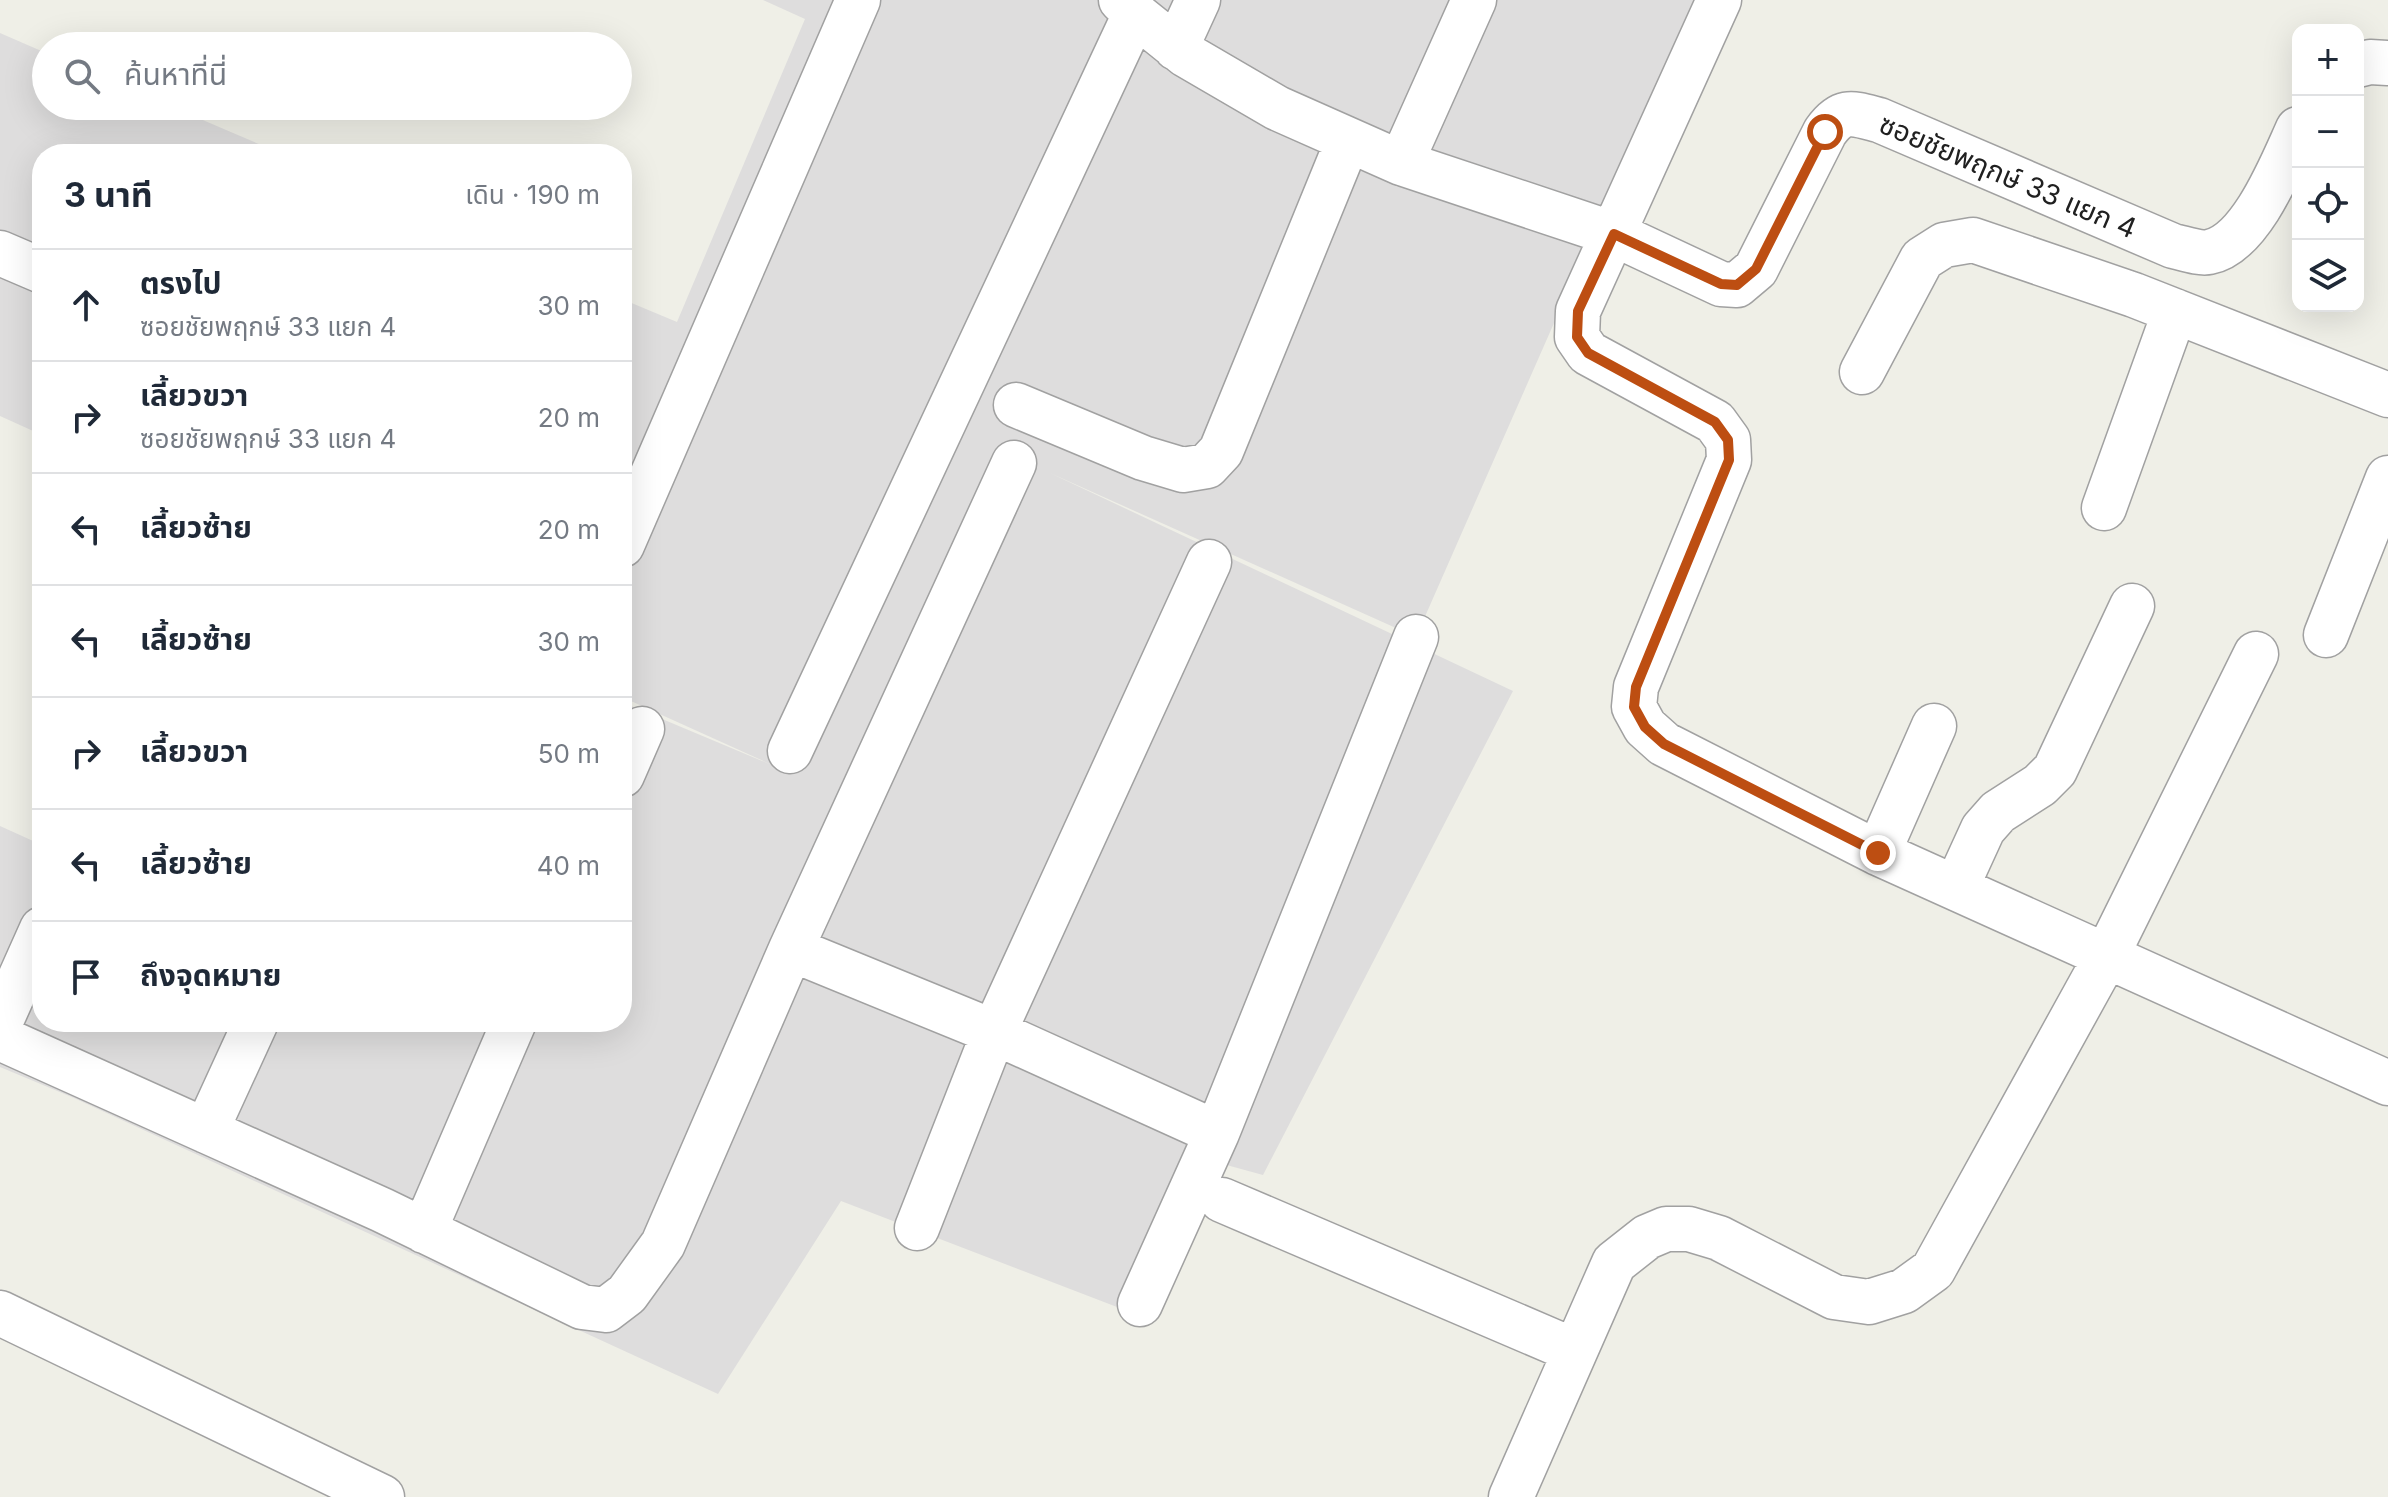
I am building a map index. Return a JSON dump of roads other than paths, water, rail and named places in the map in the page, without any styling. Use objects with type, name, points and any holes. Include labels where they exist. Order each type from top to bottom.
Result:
[{"type":"street","points":[[632,513],[858,0]]},
{"type":"street","points":[[1176,48],[1198,0]]},
{"type":"street","points":[[1401,163],[1474,0]]},
{"type":"street","points":[[1719,0],[1578,311],[1577,337],[1588,353],[1715,422],[1728,440],[1729,460],[1636,687],[1634,707],[1645,727],[1664,744],[1878,853],[2388,1083]]},
{"type":"street","points":[[790,751],[1128,7],[1176,48],[1277,108],[1401,163],[1614,234]]},
{"type":"street","points":[[2364,64],[2388,63]]},
{"type":"street","name":"ซอยชัยพฤกษ์ 33 แยก 4","points":[[1614,234],[1721,284],[1737,285],[1756,269],[1825,132],[1835,119],[1852,113],[1879,120],[2173,246],[2209,252],[2229,243],[2260,208],[2292,141]]},
{"type":"street","points":[[1016,405],[1143,458],[1183,470],[1207,466],[1221,451],[1348,140]]},
{"type":"street","points":[[1862,372],[1922,259],[1944,245],[1973,240],[2175,311],[2388,395]]},
{"type":"street","points":[[0,253],[32,267]]},
{"type":"street","points":[[2104,508],[2175,311]]},
{"type":"street","points":[[0,1038],[424,1231],[582,1307],[606,1310],[627,1294],[663,1244],[791,949],[1014,463]]},
{"type":"street","points":[[2326,635],[2388,478]]},
{"type":"street","points":[[917,1228],[994,1032],[1209,562]]},
{"type":"street","points":[[1956,888],[1983,829],[1998,812],[2040,785],[2055,770],[2132,606]]},
{"type":"street","points":[[1140,1304],[1217,1133],[1416,637]]},
{"type":"street","points":[[1511,1497],[1614,1263],[1647,1237],[1666,1229],[1689,1229],[1719,1238],[1834,1297],[1869,1302],[1904,1291],[1933,1270],[2107,955],[2256,654]]},
{"type":"street","points":[[1878,853],[1934,726]]},
{"type":"street","points":[[632,752],[642,729]]},
{"type":"street","points":[[791,949],[994,1032],[1217,1133]]},
{"type":"street","points":[[0,1023],[32,951]]},
{"type":"street","points":[[206,1131],[251,1032]]},
{"type":"street","points":[[424,1231],[510,1032]]},
{"type":"street","points":[[1222,1200],[1575,1351]]},
{"type":"street","points":[[0,1313],[382,1497]]}]
